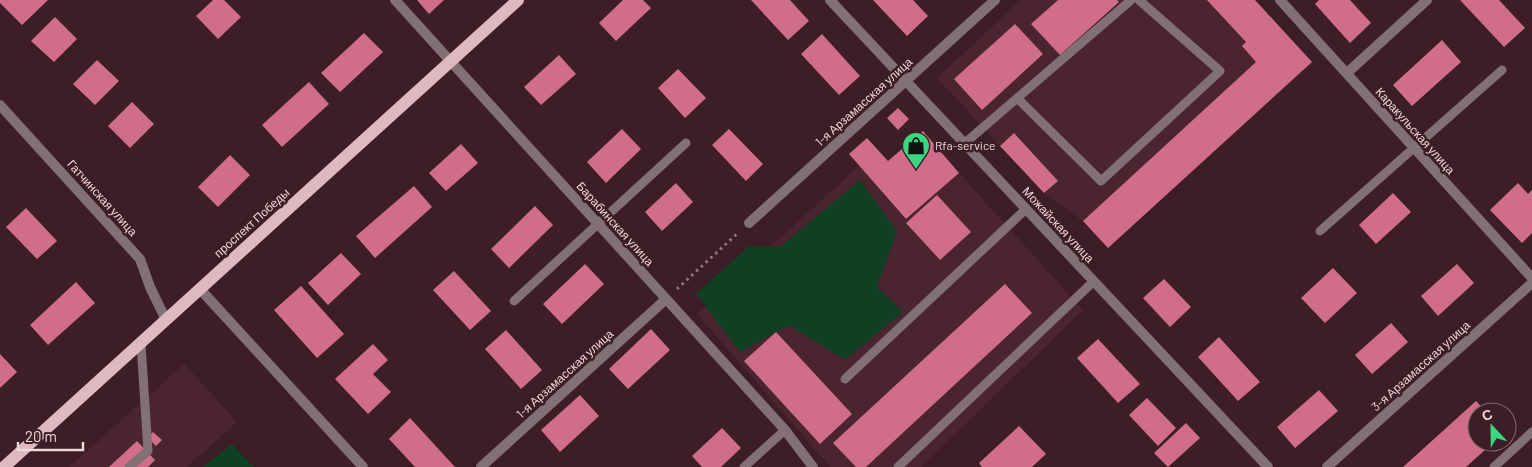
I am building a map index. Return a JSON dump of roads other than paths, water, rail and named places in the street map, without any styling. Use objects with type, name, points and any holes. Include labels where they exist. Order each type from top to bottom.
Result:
[{"type":"main road","name":"проспект Победы","points":[[4,467],[518,0]]},
{"type":"street","name":"Барабинская улица","points":[[395,0],[599,224],[665,300],[785,430],[814,467]]},
{"type":"street","name":"Можайская улица","points":[[830,0],[1268,467]]},
{"type":"street","name":"1-я Арзамасская улица","points":[[749,224],[995,0]]},
{"type":"street","name":"Каракульская улица","points":[[1280,0],[1532,278]]},
{"type":"street","points":[[1347,73],[1427,0]]},
{"type":"street","name":"Гатчинская улица","points":[[0,106],[140,259],[150,287],[166,320]]},
{"type":"street","name":"3-я Арзамасская улица","points":[[1327,467],[1532,284]]},
{"type":"street","points":[[200,289],[363,467]]},
{"type":"street","name":"1-я Арзамасская улица","points":[[481,467],[665,300]]},
{"type":"lane","points":[[965,143],[1131,0]]},
{"type":"lane","points":[[1017,98],[1101,181],[1220,71],[1139,0]]},
{"type":"lane","points":[[1320,231],[1502,70]]},
{"type":"lane","points":[[514,301],[686,143]]},
{"type":"lane","points":[[846,379],[1026,209]]},
{"type":"lane","points":[[898,467],[1094,281]]},
{"type":"lane","points":[[129,467],[148,451],[141,344]]},
{"type":"lane","points":[[744,467],[785,430]]},
{"type":"lane","points":[[1494,467],[1532,432]]},
{"type":"place","name":"Rfa-service","points":[[916,170]]}]
